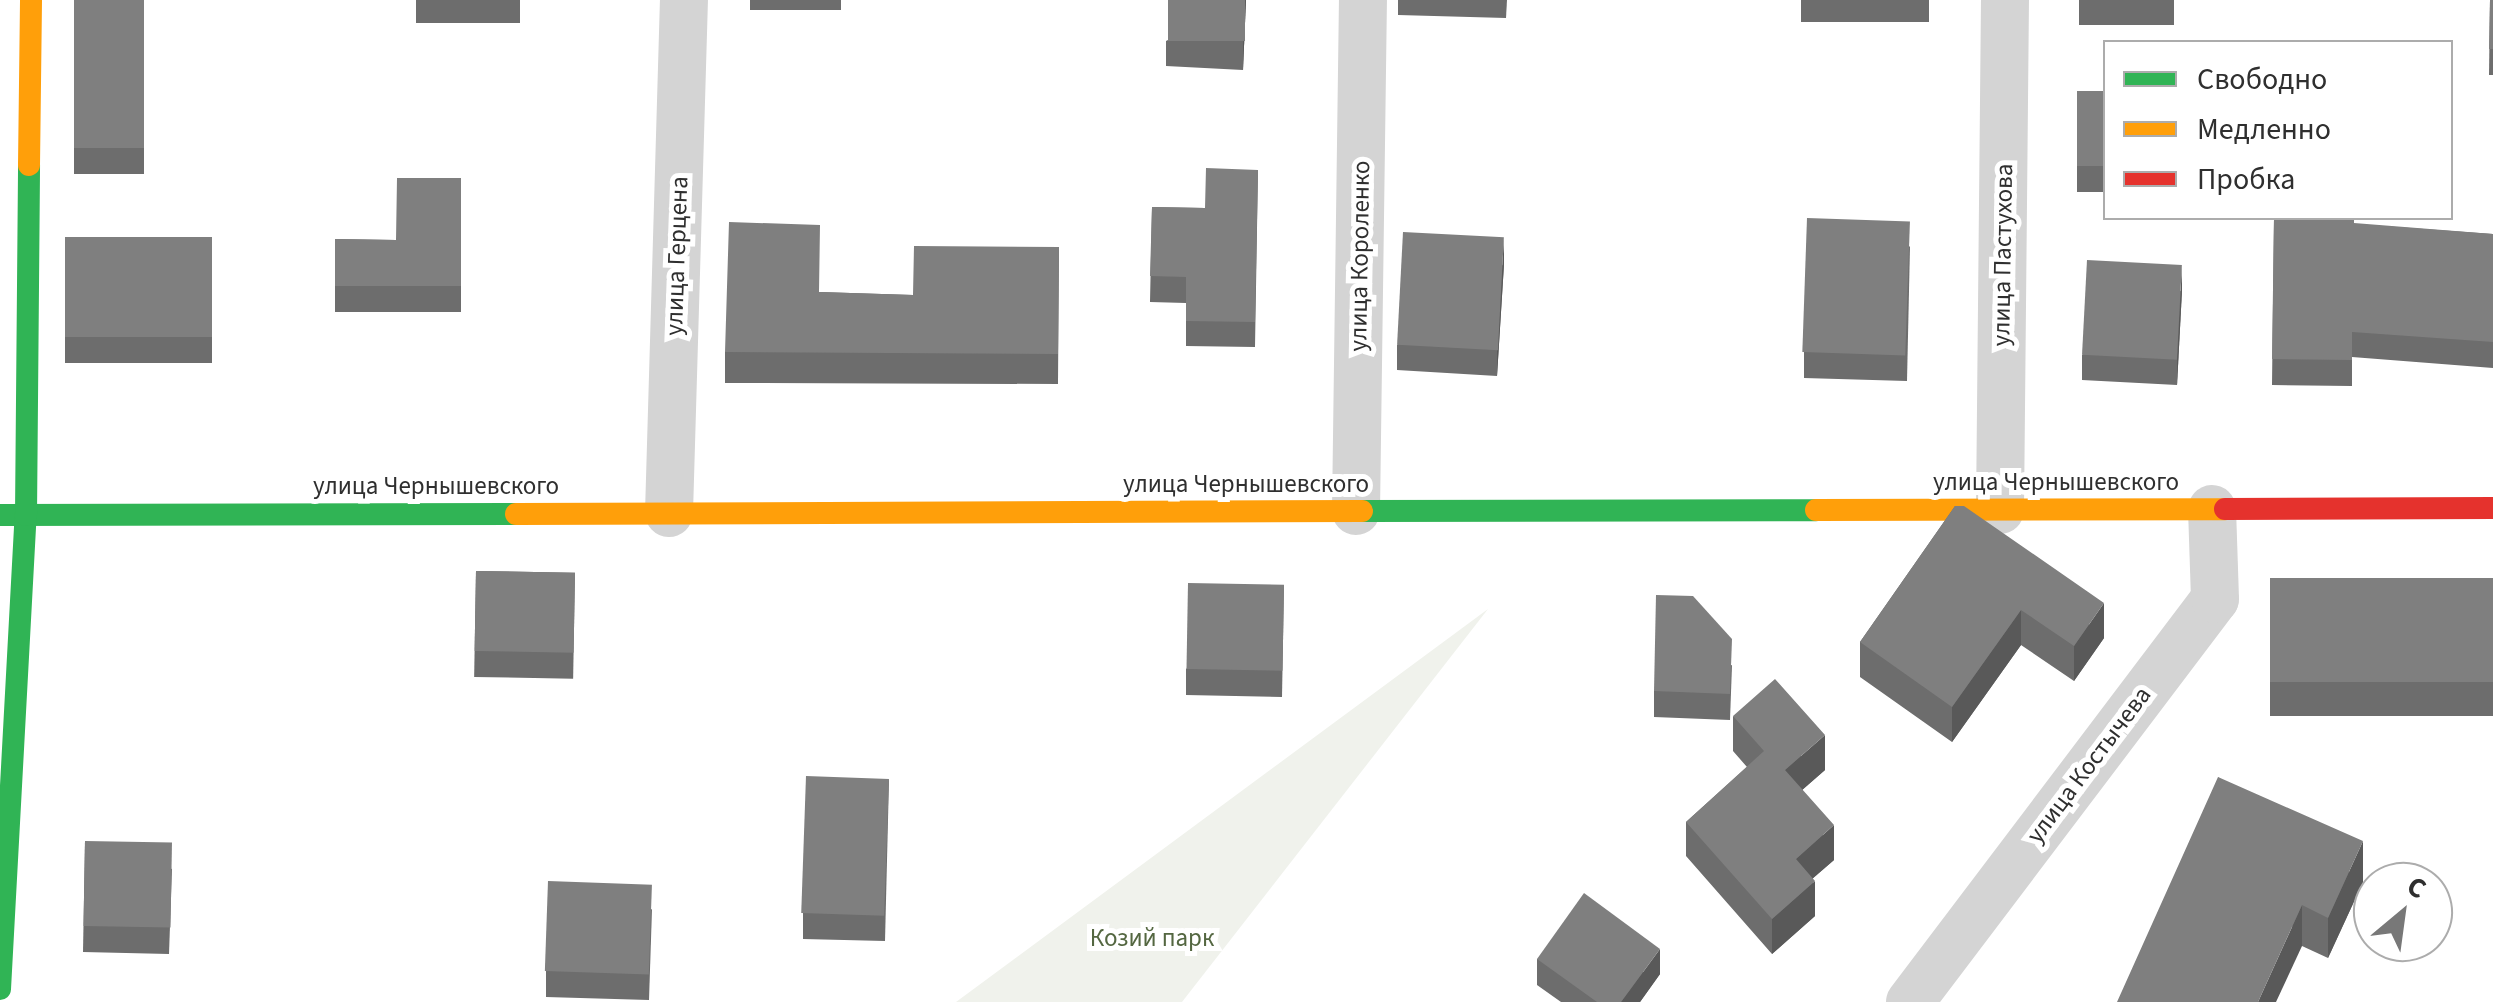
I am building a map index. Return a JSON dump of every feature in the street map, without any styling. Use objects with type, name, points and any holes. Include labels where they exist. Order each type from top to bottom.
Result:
[{"type":"street","points":[[0,989],[26,515],[31,0]]},
{"type":"street","name":"улица Герцена","points":[[670,513],[684,0]]},
{"type":"street","name":"улица Короленко","points":[[1356,511],[1363,0]]},
{"type":"street","name":"улица Пастухова","points":[[2000,510],[2005,0]]},
{"type":"street","name":"улица Чернышевского","points":[[0,515],[2493,508]]},
{"type":"street","name":"улица Костычева","points":[[1910,1002],[2215,599],[2212,509]]},
{"type":"green space","name":"Козий парк","points":[[1488,609],[1182,1002],[956,1002]]},
{"type":"building","points":[[74,0],[144,0],[144,148],[74,148]]},
{"type":"building","points":[[1168,0],[1245,0],[1245,41],[1168,41]]},
{"type":"building","points":[[2493,0],[2493,49],[2489,49]]},
{"type":"building","points":[[2077,91],[2103,91],[2103,166],[2077,166]]},
{"type":"building","points":[[1206,168],[1258,170],[1255,322],[1186,321],[1186,277],[1150,276],[1152,207],[1205,208]]},
{"type":"building","points":[[397,178],[461,178],[461,286],[335,286],[335,239],[396,240]]},
{"type":"building","points":[[1807,218],[1910,222],[1905,356],[1802,352]]},
{"type":"building","points":[[2274,220],[2354,220],[2493,234],[2493,342],[2352,332],[2352,360],[2272,359]]},
{"type":"building","points":[[729,222],[820,225],[819,292],[913,295],[914,246],[1059,247],[1058,354],[725,352]]},
{"type":"building","points":[[1403,232],[1504,237],[1498,350],[1397,345]]},
{"type":"building","points":[[65,237],[212,237],[212,337],[65,337]]},
{"type":"building","points":[[2087,260],[2182,265],[2177,360],[2082,355]]},
{"type":"building","points":[[1955,506],[1964,506],[2104,603],[2074,646],[2021,610],[1952,707],[1860,642]]},
{"type":"building","points":[[476,571],[575,573],[574,653],[475,651]]},
{"type":"building","points":[[2270,578],[2493,578],[2493,682],[2270,682]]},
{"type":"building","points":[[1188,583],[1284,585],[1282,671],[1186,669]]},
{"type":"building","points":[[1656,595],[1693,596],[1732,639],[1730,694],[1654,691]]},
{"type":"building","points":[[1775,679],[1825,735],[1785,770],[1834,825],[1796,859],[1815,881],[1772,919],[1686,822],[1764,751],[1733,716]]},
{"type":"building","points":[[806,776],[889,779],[884,916],[801,913]]},
{"type":"building","points":[[2218,777],[2363,841],[2328,918],[2302,905],[2258,1002],[2117,1002]]},
{"type":"building","points":[[85,841],[172,843],[171,928],[84,926]]},
{"type":"building","points":[[548,881],[652,885],[649,975],[545,971]]},
{"type":"building","points":[[1584,893],[1660,949],[1621,1002],[1597,1002],[1537,959]]},
{"type":"traffic: fast","points":[[0,989],[26,515],[29,165]]},
{"type":"traffic: fast","points":[[1362,511],[1816,510]]},
{"type":"traffic: fast","points":[[0,515],[516,514]]},
{"type":"traffic: slow","points":[[29,165],[31,0]]},
{"type":"traffic: slow","points":[[1816,510],[2225,509]]},
{"type":"traffic: slow","points":[[516,514],[1362,511]]},
{"type":"traffic: jam","points":[[2225,509],[2493,508]]}]
